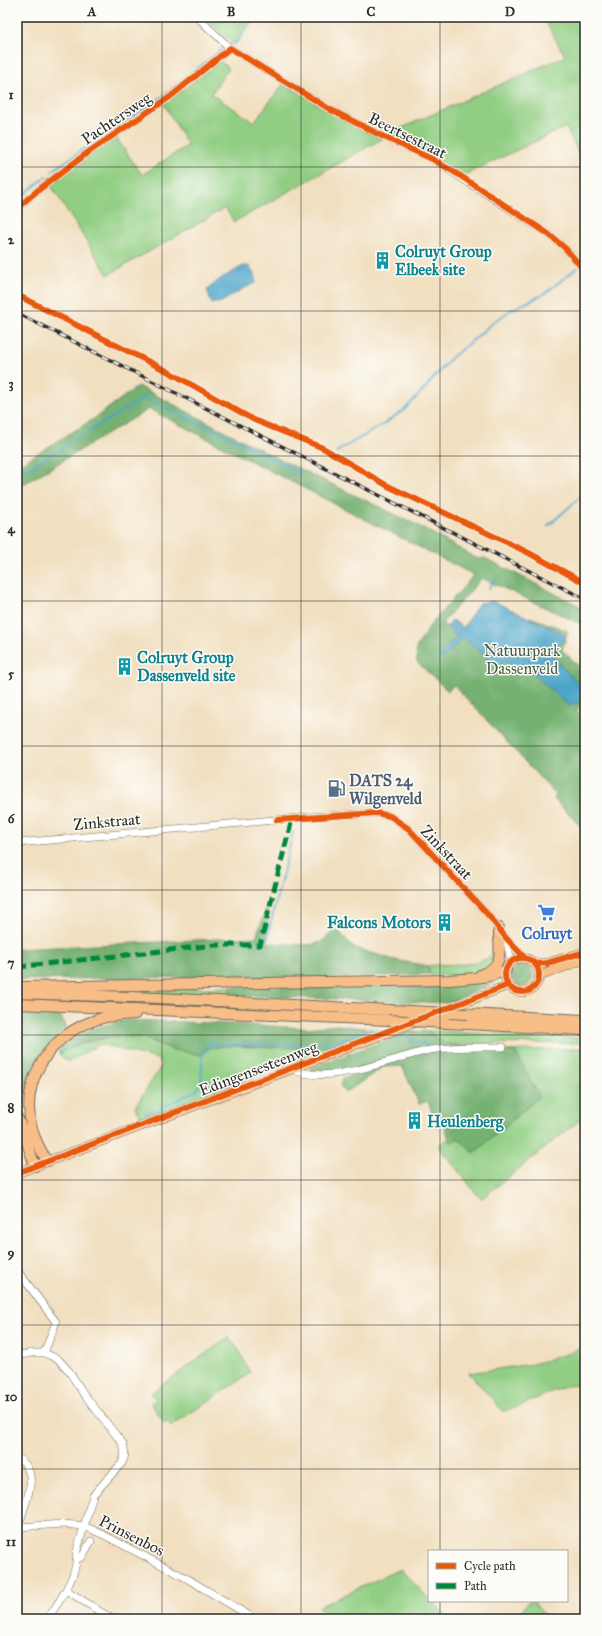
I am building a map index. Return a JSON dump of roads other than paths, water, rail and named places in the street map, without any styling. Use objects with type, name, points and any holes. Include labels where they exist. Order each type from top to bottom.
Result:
[{"type":"highway","points":[[470,978],[488,972],[494,968],[501,955],[499,928]]},
{"type":"highway","points":[[17,987],[442,980],[487,977],[497,975],[506,970]]},
{"type":"highway","points":[[17,993],[158,998],[585,1020]]},
{"type":"highway","points":[[17,1004],[159,1009],[585,1030]]},
{"type":"highway","points":[[47,1161],[32,1129],[29,1102],[35,1075],[50,1048],[63,1036],[79,1027],[99,1019],[159,1009]]},
{"type":"highway","points":[[17,1117],[35,1166]]},
{"type":"main road","points":[[536,964],[540,976],[536,986],[527,992],[517,992],[508,985],[505,976],[506,970],[511,962],[516,959],[525,958],[536,964],[547,963],[585,952]]},
{"type":"main road","points":[[540,976],[585,959]]},
{"type":"main road","name":"Edingensesteenweg","points":[[17,1173],[292,1069],[508,985]]},
{"type":"street","name":"Beertsestraat","points":[[197,17],[230,48],[331,110],[384,137],[426,156],[459,175],[547,233],[565,248],[585,271]]},
{"type":"street","name":"Pachtersweg","points":[[17,208],[36,191],[90,150],[170,97],[230,48]]},
{"type":"street","name":"Zinkstraat","points":[[17,843],[309,817],[376,813],[390,816],[409,830],[525,958]]},
{"type":"street","name":"Zinkstraat","points":[[506,938],[511,962]]},
{"type":"street","name":"Edingensesteenweg","points":[[292,1069],[313,1075],[346,1073],[431,1050],[447,1048],[503,1047]]},
{"type":"street","points":[[17,1270],[56,1322],[44,1353],[31,1353],[17,1356]]},
{"type":"street","name":"Prinsenbos","points":[[44,1353],[58,1360],[69,1370],[83,1393],[123,1444],[125,1455],[122,1463],[93,1495],[84,1526],[198,1585],[256,1619]]},
{"type":"street","points":[[17,1457],[28,1468],[31,1480],[30,1491],[23,1517],[17,1526]]},
{"type":"street","points":[[23,1517],[29,1526]]},
{"type":"street","points":[[17,1526],[64,1524],[84,1526],[76,1554],[77,1559],[66,1590],[47,1619]]},
{"type":"street","points":[[77,1559],[82,1557],[91,1541]]},
{"type":"street","points":[[66,1590],[112,1619]]},
{"type":"water","points":[[243,266],[249,266],[255,276],[256,283],[242,289],[223,301],[211,303],[207,290],[220,279]]},
{"type":"water","points":[[493,601],[566,635],[553,657],[585,690],[585,699],[569,706],[533,673],[507,662],[492,665],[481,652],[463,638],[442,659],[439,656],[457,636],[447,627],[453,620],[463,628],[479,603]]},
{"type":"waterway","points":[[231,44],[238,40],[254,17]]},
{"type":"waterway","points":[[99,139],[166,94],[221,50]]},
{"type":"waterway","points":[[52,171],[92,143]]},
{"type":"waterway","points":[[17,200],[46,177]]},
{"type":"waterway","points":[[336,452],[384,424],[404,410],[452,357],[492,323],[511,310],[544,294],[577,268]]},
{"type":"waterway","points":[[17,475],[144,398],[238,441],[301,474]]},
{"type":"waterway","points":[[548,526],[585,493]]},
{"type":"waterway","points":[[489,588],[495,579]]},
{"type":"waterway","points":[[266,942],[293,832]]},
{"type":"waterway","points":[[210,1044],[290,1044],[334,1042],[367,1031],[376,1033]]},
{"type":"waterway","points":[[388,1036],[396,1038],[406,1036],[428,1045]]},
{"type":"waterway","points":[[145,1113],[159,1109],[197,1090],[201,1082],[203,1051],[214,1039]]},
{"type":"railway","points":[[17,313],[585,599]]},
{"type":"place","name":"Colruyt Group Elbeek site","points":[[382,260]]},
{"type":"place","name":"Colruyt Group Dassenveld site","points":[[124,666]]},
{"type":"place","name":"DATS 24 Wilgenveld","points":[[336,789]]},
{"type":"place","name":"Colruyt","points":[[547,912]]},
{"type":"place","name":"Falcons Motors","points":[[444,922]]},
{"type":"place","name":"Heulenberg","points":[[414,1121]]},
{"type":"park label","name":"Natuurpark Dassenveld","points":[[522,659]]}]
